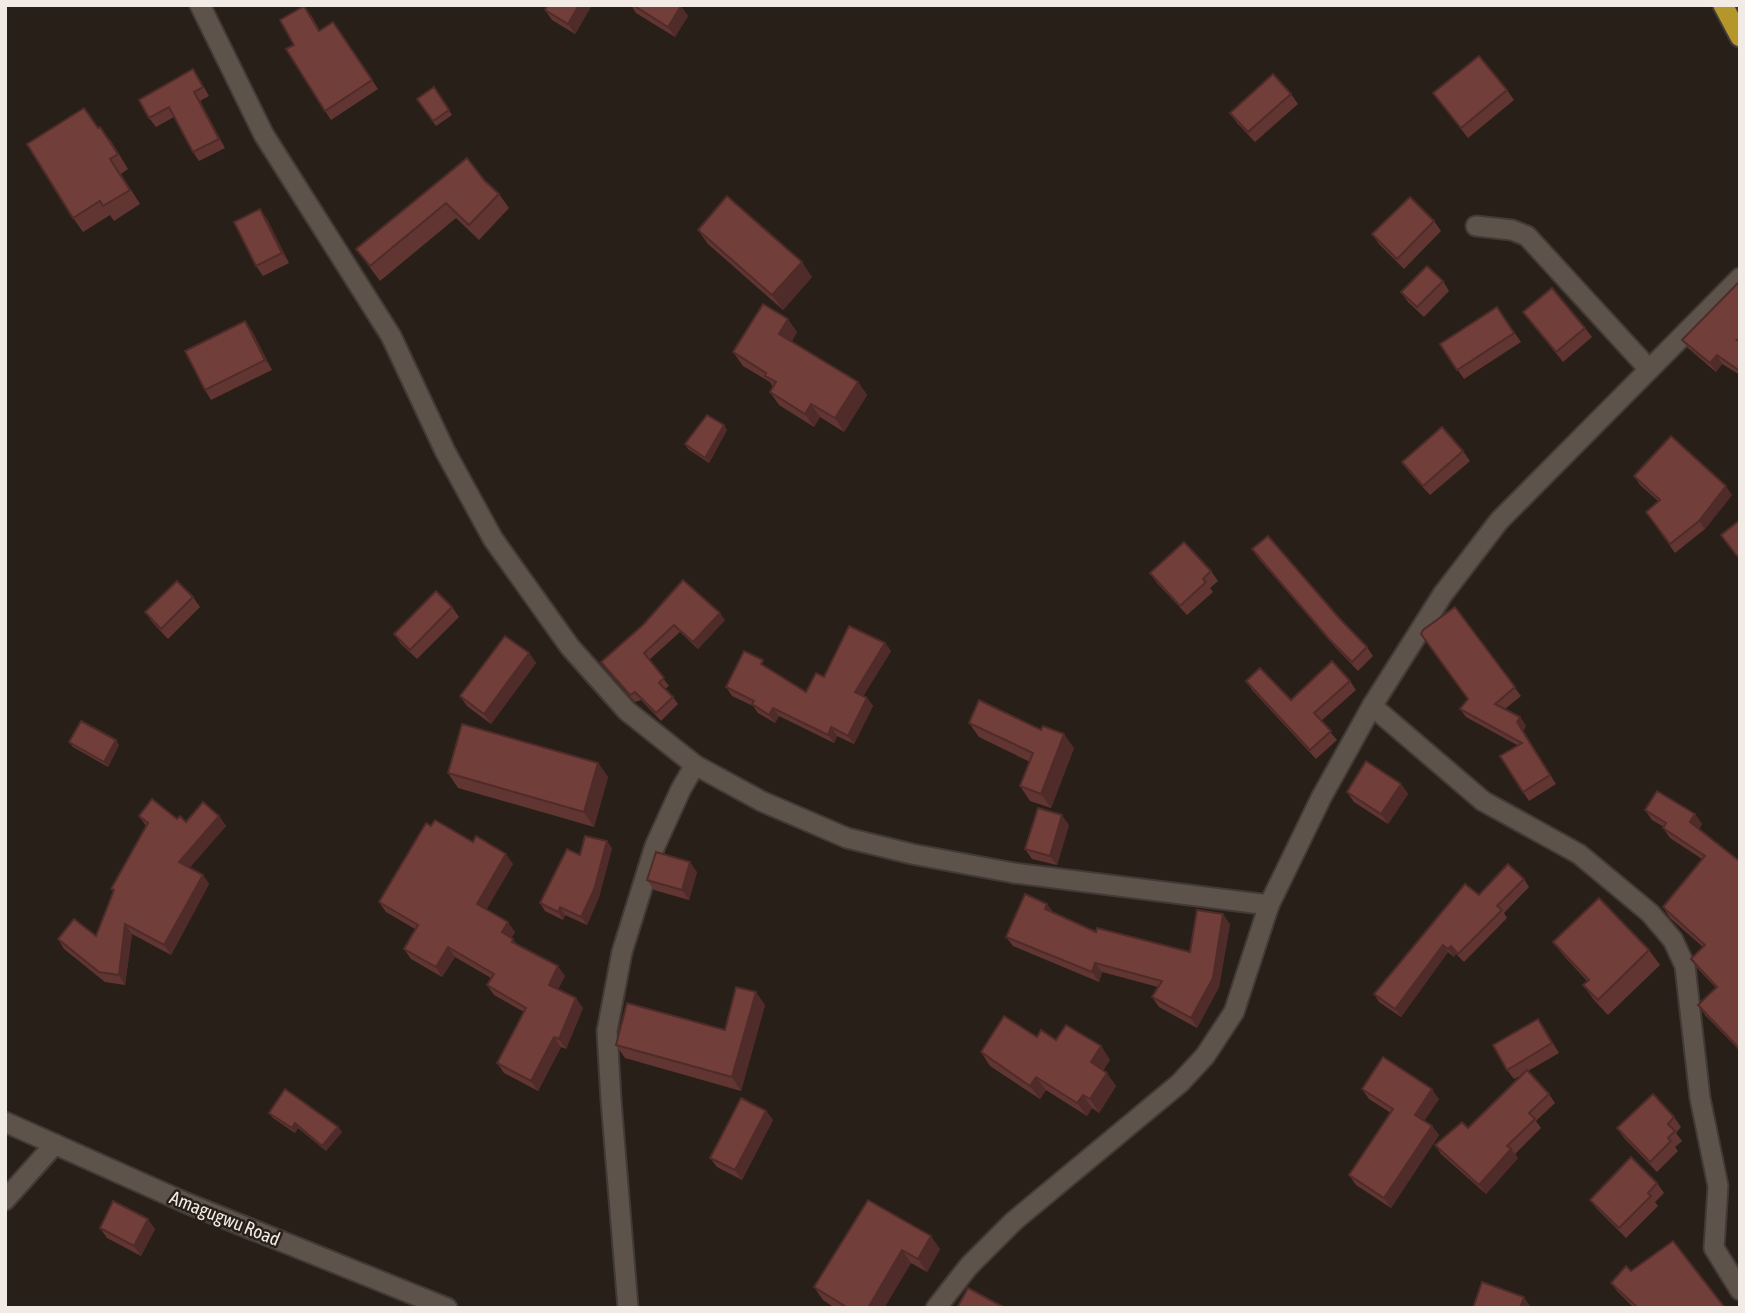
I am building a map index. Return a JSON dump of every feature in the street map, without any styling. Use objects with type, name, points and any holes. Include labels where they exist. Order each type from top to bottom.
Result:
[{"type":"highway","points":[[1723,5],[1740,37]]},
{"type":"street","points":[[200,5],[264,135],[391,336],[445,452],[493,539],[570,647],[627,711],[695,765],[761,801],[847,838],[1014,873],[1269,905]]},
{"type":"street","points":[[1476,226],[1512,230],[1527,236],[1648,368]]},
{"type":"street","points":[[936,1308],[969,1266],[1014,1221],[1180,1083],[1205,1056],[1234,1012],[1269,905],[1321,798],[1372,706],[1443,594],[1499,521],[1740,278]]},
{"type":"street","points":[[1372,706],[1483,801],[1579,854],[1650,913],[1673,940],[1685,966],[1700,1098],[1718,1185],[1714,1248],[1740,1290]]},
{"type":"street","points":[[628,1308],[607,1031],[622,952],[655,846],[695,765]]},
{"type":"street","name":"Amagugwu Road","points":[[5,1122],[184,1202],[447,1308]]},
{"type":"street","points":[[5,1200],[55,1144]]},
{"type":"building","points":[[548,5],[579,5],[568,24],[545,10]]},
{"type":"building","points":[[633,5],[680,5],[681,6],[668,27]]},
{"type":"building","points":[[304,6],[319,31],[333,22],[372,80],[325,111],[286,49],[294,45],[280,20]]},
{"type":"building","points":[[1479,56],[1507,90],[1461,128],[1433,93]]},
{"type":"building","points":[[193,69],[203,87],[194,92],[219,139],[193,152],[169,107],[149,118],[139,100]]},
{"type":"building","points":[[1273,74],[1291,94],[1248,132],[1230,113]]},
{"type":"building","points":[[434,87],[449,110],[433,121],[417,99]]},
{"type":"building","points":[[84,108],[118,154],[110,159],[130,190],[103,206],[100,201],[73,218],[27,144]]},
{"type":"building","points":[[467,158],[499,194],[469,225],[446,203],[370,266],[356,249]]},
{"type":"building","points":[[727,196],[802,262],[772,295],[698,230]]},
{"type":"building","points":[[1410,197],[1434,221],[1397,259],[1372,234]]},
{"type":"building","points":[[260,209],[282,253],[256,266],[234,222]]},
{"type":"building","points":[[1427,266],[1443,281],[1417,307],[1401,292]]},
{"type":"building","points":[[1740,281],[1740,339],[1737,340],[1740,342],[1740,371],[1717,355],[1710,363],[1682,340]]},
{"type":"building","points":[[1552,288],[1585,328],[1556,352],[1523,312]]},
{"type":"building","points":[[763,304],[788,319],[779,334],[858,382],[835,418],[811,404],[805,414],[770,392],[776,382],[733,352]]},
{"type":"building","points":[[1497,307],[1514,333],[1457,370],[1440,344]]},
{"type":"building","points":[[245,321],[265,360],[205,390],[185,351]]},
{"type":"building","points":[[707,415],[724,425],[705,458],[685,444]]},
{"type":"building","points":[[1442,427],[1463,451],[1423,486],[1402,462]]},
{"type":"building","points":[[1671,436],[1726,486],[1699,521],[1670,544],[1646,512],[1660,500],[1634,476]]},
{"type":"building","points":[[1740,520],[1740,554],[1737,556],[1721,535]]},
{"type":"building","points":[[1268,536],[1367,647],[1352,662],[1252,549]]},
{"type":"building","points":[[1184,542],[1211,571],[1203,579],[1206,582],[1180,606],[1150,573]]},
{"type":"building","points":[[683,580],[720,613],[693,642],[674,625],[644,653],[664,678],[659,683],[673,697],[656,713],[635,692],[630,695],[601,662],[643,625]]},
{"type":"building","points":[[177,581],[193,597],[161,629],[145,612]]},
{"type":"building","points":[[436,591],[452,607],[410,650],[394,634]]},
{"type":"building","points":[[1455,607],[1515,687],[1495,704],[1520,717],[1517,722],[1550,775],[1523,792],[1500,756],[1522,743],[1460,709],[1468,699],[1421,634]]},
{"type":"building","points":[[849,626],[885,643],[855,692],[867,698],[848,736],[831,727],[828,735],[773,708],[769,715],[752,704],[754,701],[726,687],[744,651],[763,660],[761,664],[806,692],[816,673],[824,677]]},
{"type":"building","points":[[505,636],[529,653],[484,714],[460,696]]},
{"type":"building","points":[[1332,661],[1350,681],[1314,713],[1331,731],[1310,750],[1246,681],[1260,668],[1291,700]]},
{"type":"building","points":[[979,700],[1041,730],[1043,726],[1064,734],[1041,794],[1020,786],[1033,753],[969,723]]},
{"type":"building","points":[[81,721],[116,740],[104,762],[69,742]]},
{"type":"building","points":[[462,724],[598,763],[584,812],[448,773]]},
{"type":"building","points":[[1366,761],[1401,784],[1381,814],[1347,792]]},
{"type":"building","points":[[1657,791],[1695,814],[1690,822],[1738,860],[1740,858],[1740,1051],[1698,1005],[1717,987],[1691,959],[1705,945],[1663,907],[1705,856],[1663,828],[1666,823],[1645,810]]},
{"type":"building","points":[[152,799],[177,819],[180,816],[186,822],[203,802],[219,816],[179,862],[203,875],[164,945],[125,924],[119,975],[99,972],[58,939],[74,919],[96,936],[114,890],[111,889],[148,823],[139,816]]},
{"type":"building","points":[[1038,808],[1062,815],[1050,856],[1025,849]]},
{"type":"building","points":[[435,820],[473,842],[476,836],[506,854],[477,904],[508,922],[502,932],[513,939],[512,942],[558,966],[549,985],[576,998],[559,1039],[554,1037],[531,1081],[497,1063],[526,1008],[487,985],[494,974],[448,947],[436,967],[404,949],[418,925],[379,902],[426,823],[431,826]]},
{"type":"building","points":[[585,836],[607,841],[594,890],[581,917],[560,907],[558,912],[540,903],[567,849],[580,855]]},
{"type":"building","points":[[656,852],[690,862],[682,890],[647,880]]},
{"type":"building","points":[[1508,864],[1524,879],[1497,906],[1502,910],[1458,954],[1451,946],[1448,949],[1443,945],[1395,1009],[1374,994],[1465,884],[1479,895]]},
{"type":"building","points":[[1025,894],[1047,904],[1045,909],[1096,932],[1097,928],[1190,952],[1197,910],[1223,914],[1213,978],[1191,1018],[1152,997],[1162,981],[1095,963],[1092,972],[1006,937]]},
{"type":"building","points":[[1599,898],[1649,950],[1598,1000],[1583,985],[1589,980],[1553,942]]},
{"type":"building","points":[[736,987],[756,992],[732,1077],[616,1045],[627,1003],[725,1030]]},
{"type":"building","points":[[1004,1016],[1037,1037],[1041,1030],[1056,1040],[1066,1025],[1101,1046],[1091,1062],[1107,1073],[1090,1099],[1083,1095],[1077,1103],[1036,1077],[1030,1086],[981,1052]]},
{"type":"building","points":[[1538,1019],[1552,1043],[1507,1070],[1493,1045]]},
{"type":"building","points":[[1383,1057],[1432,1089],[1415,1115],[1432,1126],[1384,1198],[1349,1175],[1393,1109],[1362,1089]]},
{"type":"building","points":[[1527,1070],[1549,1094],[1529,1113],[1535,1119],[1507,1146],[1511,1149],[1479,1185],[1435,1145],[1462,1122],[1468,1128]]},
{"type":"building","points":[[285,1089],[338,1127],[322,1146],[295,1123],[292,1128],[269,1113]]},
{"type":"building","points":[[1653,1094],[1674,1117],[1668,1124],[1675,1131],[1668,1138],[1671,1141],[1650,1162],[1617,1128]]},
{"type":"building","points":[[741,1098],[766,1111],[735,1170],[710,1158]]},
{"type":"building","points":[[1631,1157],[1657,1183],[1648,1193],[1651,1196],[1619,1228],[1590,1200]]},
{"type":"building","points":[[868,1200],[931,1236],[918,1259],[902,1250],[868,1308],[848,1308],[814,1287]]},
{"type":"building","points":[[113,1201],[148,1219],[134,1246],[100,1228]]},
{"type":"building","points":[[1673,1241],[1725,1308],[1638,1308],[1611,1283],[1626,1266],[1631,1271]]},
{"type":"building","points":[[1482,1282],[1524,1297],[1520,1308],[1473,1308]]},
{"type":"building","points":[[968,1288],[1005,1308],[957,1308]]}]
